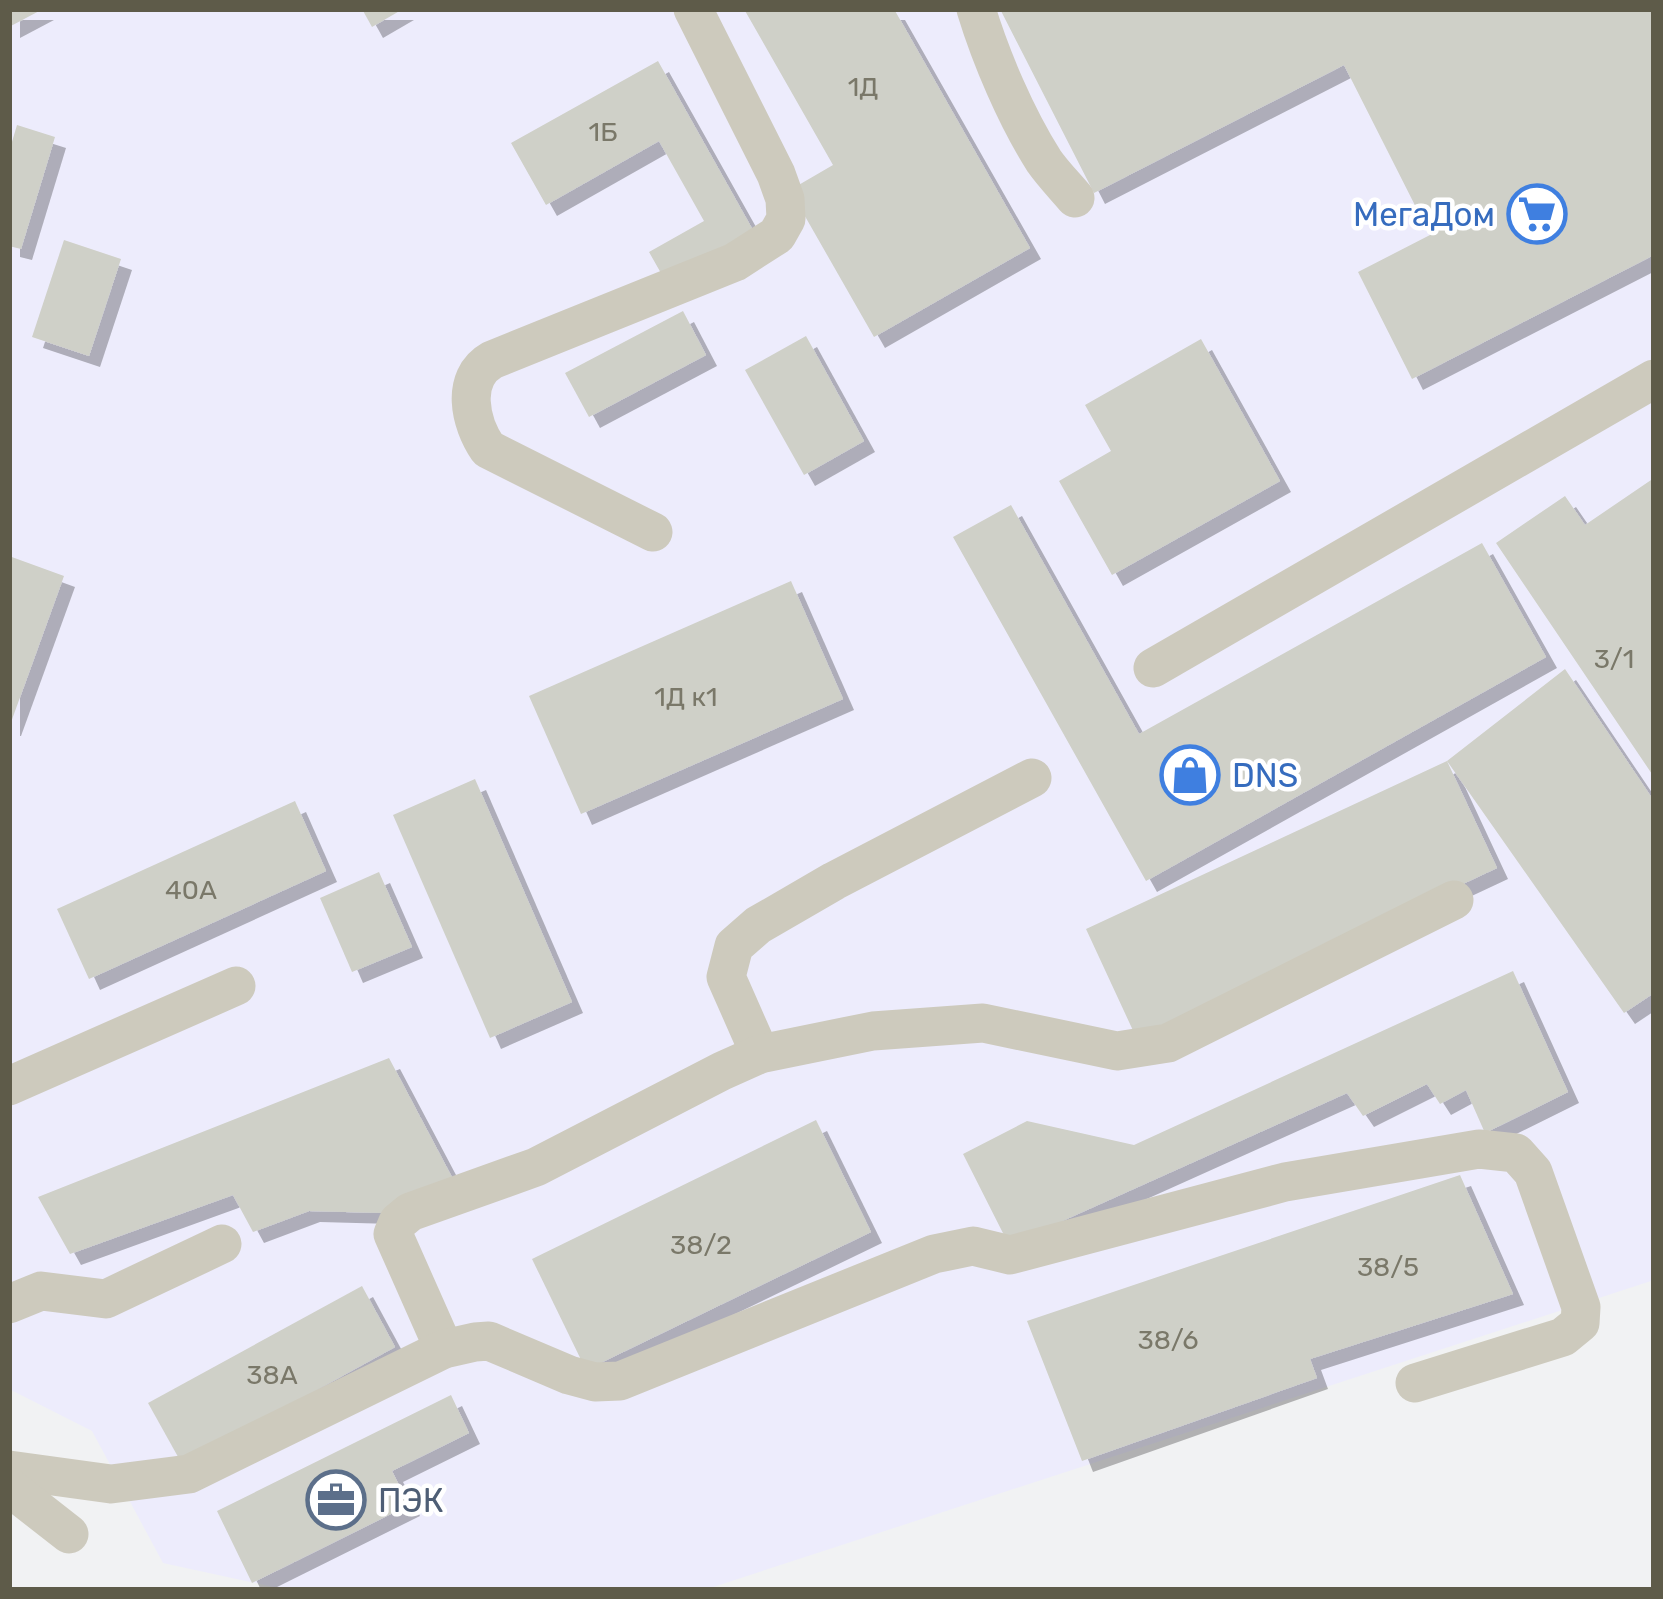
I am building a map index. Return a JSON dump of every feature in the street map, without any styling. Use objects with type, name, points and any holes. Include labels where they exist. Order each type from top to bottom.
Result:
[{"type":"lane","points":[[653,532],[488,449],[477,434],[471,411],[473,378],[492,360],[734,262],[777,235],[785,219],[785,199],[693,9]]},
{"type":"lane","points":[[976,9],[1027,130],[1046,164],[1075,199]]},
{"type":"lane","points":[[1154,668],[1654,379]]},
{"type":"lane","points":[[760,1054],[726,976],[734,946],[758,925],[834,881],[1032,778]]},
{"type":"lane","points":[[444,1349],[393,1234],[398,1222],[410,1212],[536,1167],[760,1054],[873,1031],[983,1023],[1118,1051],[1168,1042],[1454,900]]},
{"type":"lane","points":[[9,1086],[236,986]]},
{"type":"lane","points":[[9,1470],[111,1484],[189,1474],[444,1349],[490,1341],[569,1375],[596,1382],[620,1381],[934,1254],[974,1246],[1010,1256],[1286,1182],[1479,1148],[1516,1154],[1533,1172],[1581,1307],[1580,1323],[1563,1337],[1415,1383]]},
{"type":"lane","points":[[9,1304],[41,1291],[106,1299],[222,1244]]},
{"type":"lane","points":[[9,1486],[69,1534]]},
{"type":"shaded area","points":[[9,9],[1654,9],[1654,1280],[704,1590],[287,1590],[163,1563],[92,1431],[9,1389]]},
{"type":"building","points":[[9,9],[43,9],[9,27]]},
{"type":"building","points":[[362,9],[403,9],[372,27]]},
{"type":"building","points":[[744,9],[894,9],[1030,248],[874,337],[790,190],[833,165]]},
{"type":"building","name":"МегаДом","points":[[1000,9],[1654,9],[1654,255],[1412,379],[1358,272],[1430,235],[1344,65],[1094,193]]},
{"type":"building","points":[[658,61],[754,232],[666,282],[649,252],[704,221],[659,141],[546,205],[511,143]]},
{"type":"building","points":[[17,125],[55,137],[21,249],[9,246],[9,152]]},
{"type":"building","points":[[64,240],[121,259],[89,356],[32,337]]},
{"type":"building","points":[[683,311],[706,355],[589,417],[565,373]]},
{"type":"building","points":[[806,336],[864,441],[804,475],[745,370]]},
{"type":"building","points":[[1201,339],[1280,481],[1112,575],[1059,481],[1111,451],[1085,405]]},
{"type":"building","points":[[1654,478],[1654,777],[1496,543],[1565,496],[1585,525]]},
{"type":"building","points":[[1011,505],[1139,734],[1482,543],[1546,657],[1146,881],[953,537]]},
{"type":"building","points":[[9,556],[64,576],[10,725],[9,725]]},
{"type":"building","points":[[791,581],[843,699],[581,814],[529,696]]},
{"type":"building","points":[[1565,669],[1654,801],[1654,993],[1624,1013],[1447,761]]},
{"type":"building","points":[[1447,761],[1497,868],[1136,1037],[1086,929]]},
{"type":"building","points":[[475,779],[572,1002],[490,1038],[393,815]]},
{"type":"building","points":[[295,801],[326,871],[89,979],[57,909]]},
{"type":"building","points":[[379,872],[412,947],[352,972],[320,898]]},
{"type":"building","points":[[1513,971],[1568,1092],[1485,1133],[1466,1090],[1440,1104],[1427,1084],[1363,1116],[1347,1093],[1009,1245],[963,1154],[1027,1121],[1134,1145]]},
{"type":"building","points":[[389,1058],[454,1181],[382,1213],[309,1211],[253,1232],[233,1195],[70,1254],[38,1197]]},
{"type":"building","points":[[816,1120],[871,1232],[586,1370],[532,1259]]},
{"type":"building","points":[[1460,1175],[1513,1294],[1310,1359],[1317,1378],[1082,1461],[1027,1321]]},
{"type":"building","points":[[362,1286],[395,1347],[182,1464],[148,1403]]},
{"type":"building","points":[[451,1395],[469,1433],[392,1471],[409,1505],[252,1583],[217,1511]]},
{"type":"place","name":"МегаДом","points":[[1537,214]]},
{"type":"place","name":"DNS","points":[[1190,775]]},
{"type":"place","name":"ПЭК","points":[[336,1500]]}]
